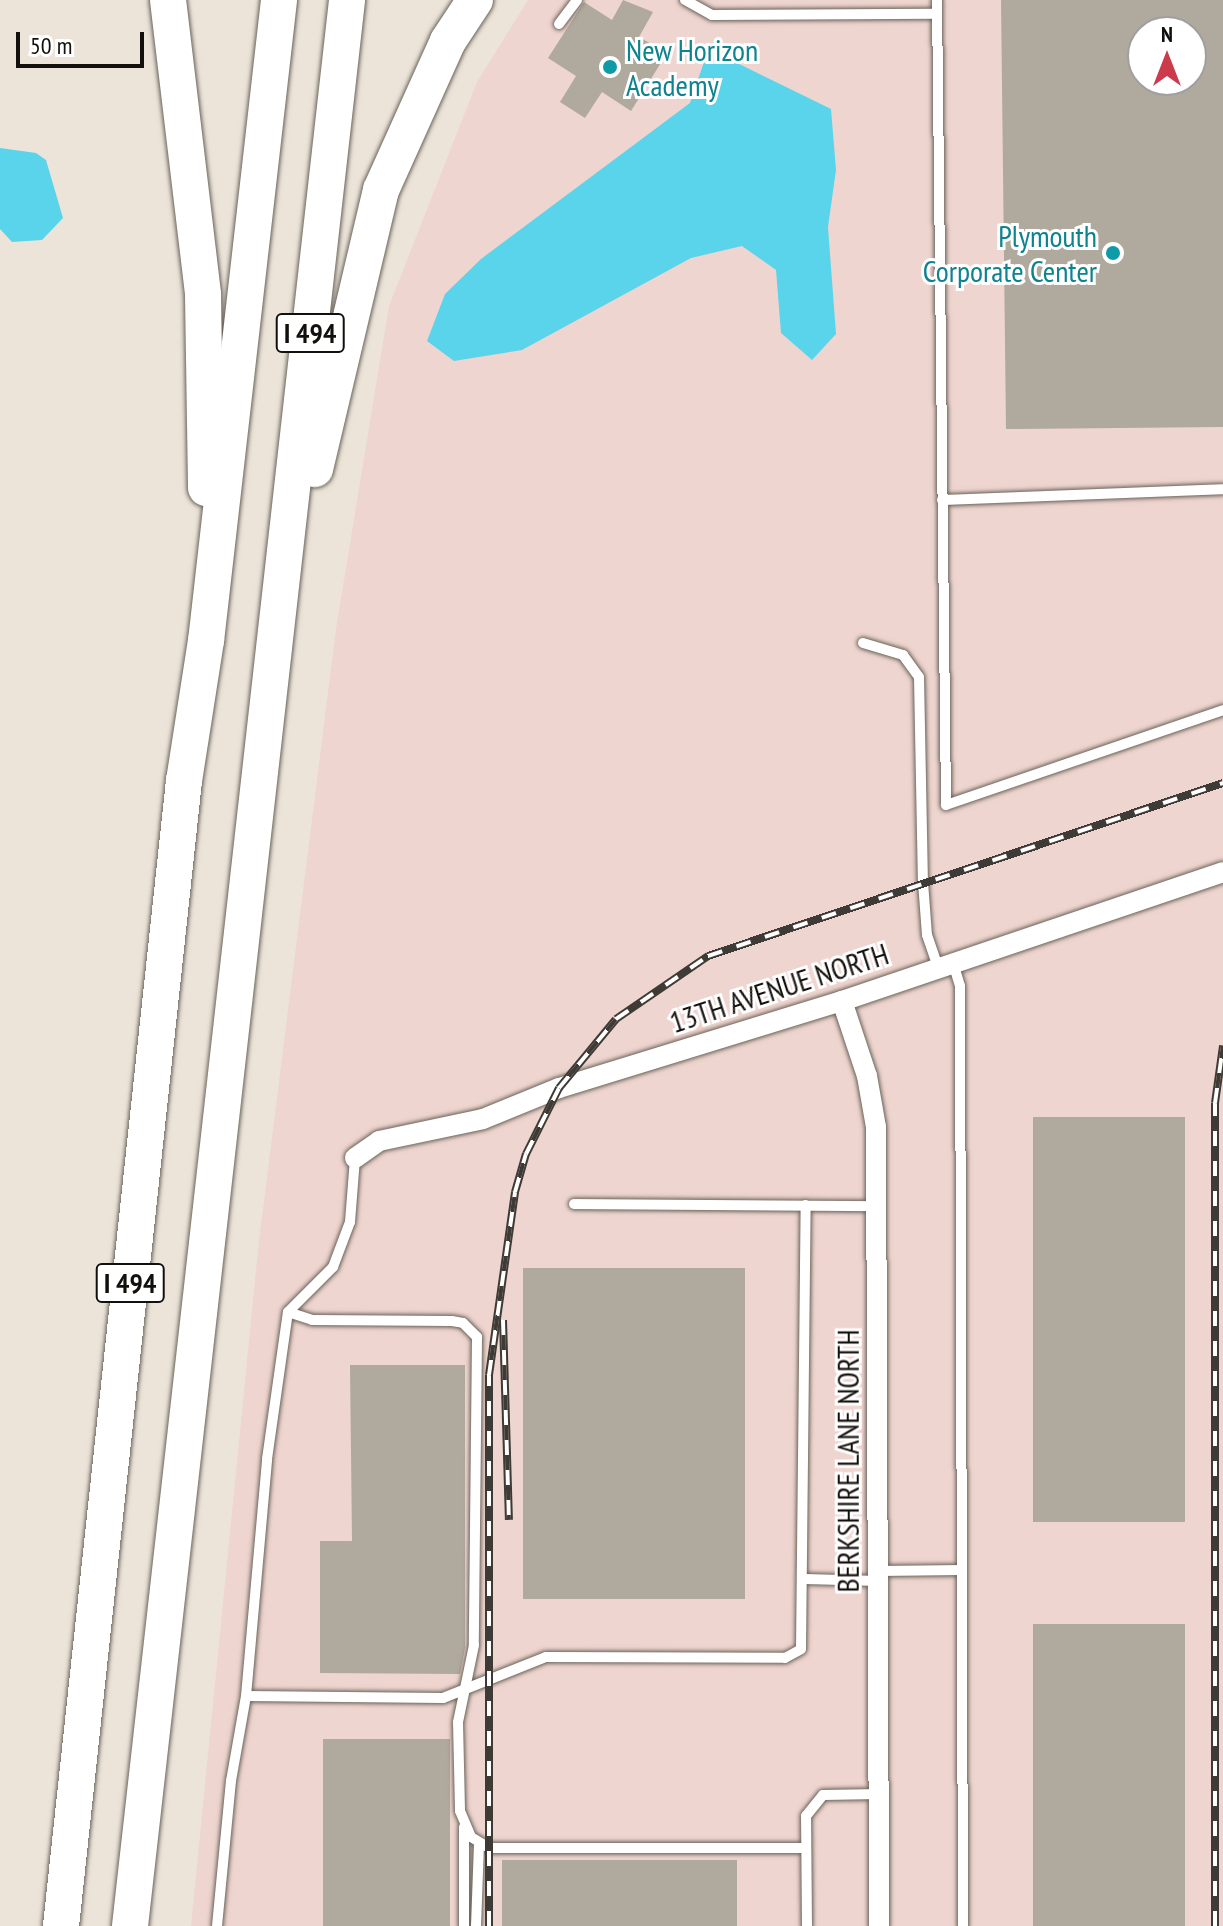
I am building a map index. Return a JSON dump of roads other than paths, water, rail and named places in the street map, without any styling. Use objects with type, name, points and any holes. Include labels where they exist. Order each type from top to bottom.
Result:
[{"type":"highway","points":[[168,0],[203,295],[203,456],[214,570]]},
{"type":"highway","name":"I 494","points":[[61,1926],[182,797],[214,570],[279,0]]},
{"type":"highway","name":"I 494","points":[[130,1926],[347,0]]},
{"type":"highway","points":[[272,666],[345,327],[381,190],[448,41],[475,0]]},
{"type":"street","name":"13TH AVENUE NORTH","points":[[355,1158],[379,1141],[483,1119],[559,1088],[842,1001],[1223,872]]},
{"type":"street","name":"BERKSHIRE LANE NORTH","points":[[842,1001],[853,1026],[874,1114],[878,1206],[879,1926]]},
{"type":"lane","points":[[559,24],[577,0]]},
{"type":"lane","points":[[685,0],[712,15],[937,14]]},
{"type":"lane","points":[[937,0],[946,805],[1223,710]]},
{"type":"lane","points":[[942,500],[1223,489]]},
{"type":"lane","points":[[863,643],[903,655],[919,677],[927,935],[960,986],[963,1926]]},
{"type":"lane","points":[[217,1926],[231,1781],[246,1696],[267,1459],[288,1312],[317,1277],[333,1267],[350,1222],[355,1158]]},
{"type":"lane","points":[[574,1204],[878,1206]]},
{"type":"lane","points":[[246,1696],[443,1698],[465,1692],[546,1657],[785,1658],[801,1649],[805,1579],[806,1205]]},
{"type":"lane","points":[[288,1312],[312,1320],[452,1321],[463,1323],[477,1337],[474,1645],[458,1722],[464,1825],[464,1926]]},
{"type":"lane","points":[[805,1579],[962,1570]]},
{"type":"lane","points":[[807,1926],[806,1816],[823,1795],[879,1794]]},
{"type":"lane","points":[[464,1825],[479,1846],[476,1926]]},
{"type":"lane","points":[[479,1846],[806,1848]]},
{"type":"water","points":[[725,57],[831,109],[836,170],[828,227],[836,334],[812,360],[781,333],[776,270],[742,246],[691,258],[522,350],[454,361],[427,341],[445,294],[481,259],[690,103],[704,62]]},
{"type":"water","points":[[0,148],[36,153],[46,160],[63,218],[42,240],[12,242],[0,229]]},
{"type":"railway","points":[[489,1926],[489,1375],[515,1192],[526,1154],[559,1088],[616,1019],[708,956],[1223,783]]},
{"type":"railway","points":[[1215,1926],[1215,1103],[1223,1046]]},
{"type":"railway","points":[[503,1320],[509,1520]]},
{"type":"place","name":"New Horizon Academy","points":[[610,67]]},
{"type":"place","name":"Plymouth Corporate Center","points":[[1113,253]]}]
